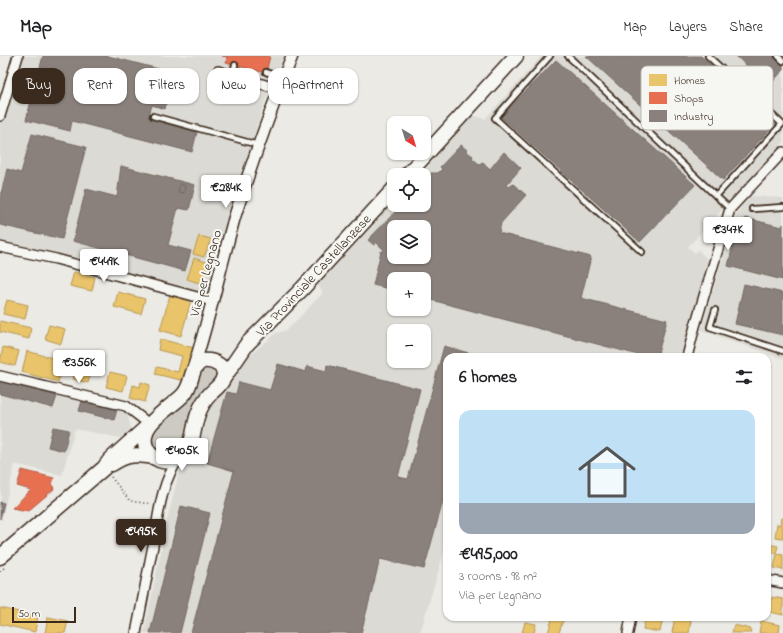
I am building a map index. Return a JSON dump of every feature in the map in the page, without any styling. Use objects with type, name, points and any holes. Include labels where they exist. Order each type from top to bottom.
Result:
[{"type":"main road","points":[[413,168],[516,56]]},
{"type":"main road","name":"Via Provinciale Castellanzese","points":[[194,369],[198,363],[203,361],[212,361],[231,355],[247,344],[302,290],[387,197]]},
{"type":"main road","name":"Via Provinciale Castellanzese","points":[[182,456],[190,445],[197,415],[205,400],[223,379],[247,344]]},
{"type":"main road","points":[[212,361],[221,366],[224,371],[223,379]]},
{"type":"main road","points":[[107,473],[110,460],[147,422],[180,398],[188,389],[194,369]]},
{"type":"main road","points":[[147,422],[144,438],[145,445],[147,450],[157,459]]},
{"type":"main road","points":[[0,557],[126,457],[134,455],[170,461],[182,456]]},
{"type":"street","points":[[0,116],[18,56]]},
{"type":"street","name":"Via per Legnano","points":[[287,68],[292,56]]},
{"type":"street","name":"Via per Legnano","points":[[194,369],[234,220],[258,145],[273,104]]},
{"type":"street","points":[[688,353],[730,209],[783,152]]},
{"type":"street","points":[[0,246],[212,301]]},
{"type":"street","name":"Via per Legnano","points":[[203,339],[204,353],[212,361]]},
{"type":"street","points":[[0,376],[126,406],[147,422]]},
{"type":"street","points":[[136,633],[167,478],[172,467],[182,456]]},
{"type":"street","points":[[157,459],[165,465],[167,478]]},
{"type":"street","points":[[771,581],[783,583]]},
{"type":"street","points":[[628,633],[630,621]]},
{"type":"lane","points":[[550,56],[495,118],[642,252]]},
{"type":"lane","points":[[568,56],[641,125]]},
{"type":"lane","points":[[708,56],[719,66]]},
{"type":"lane","points":[[778,56],[783,61]]},
{"type":"lane","points":[[153,116],[258,145]]},
{"type":"lane","points":[[716,196],[782,124],[773,116]]},
{"type":"lane","points":[[646,130],[730,209]]},
{"type":"lane","points":[[752,210],[783,207]]},
{"type":"lane","points":[[715,310],[710,327],[783,351]]},
{"type":"path","points":[[107,473],[130,501],[155,505],[159,512]]},
{"type":"shaded area","points":[[12,56],[284,56],[279,68],[268,68],[268,93],[252,142],[208,300],[0,251],[0,99]]},
{"type":"shaded area","points":[[542,56],[783,56],[783,143],[688,247],[695,253],[698,250],[711,263],[696,301],[682,353],[443,353],[443,555],[420,633],[144,633],[169,512],[179,472],[198,453],[210,401],[231,372],[276,333],[287,330],[322,294],[322,291],[318,285],[387,209],[387,212],[431,212],[431,168],[423,168],[472,115],[485,119]]},
{"type":"shaded area","points":[[750,196],[783,198],[783,359],[771,355],[771,353],[766,353],[701,330],[736,214]]},
{"type":"shaded area","points":[[203,367],[214,368],[219,374],[182,449],[171,456],[154,453],[149,433],[197,377]]},
{"type":"shaded area","points":[[0,378],[127,413],[131,429],[121,438],[75,429],[62,475],[15,464],[1,522]]},
{"type":"building: Homes","points":[[199,236],[211,239],[204,257],[193,254]]},
{"type":"building: Homes","points":[[194,258],[209,263],[202,284],[187,279]]},
{"type":"building: Homes","points":[[74,272],[95,277],[92,291],[70,286]]},
{"type":"building: Homes","points":[[118,292],[145,299],[141,314],[114,307]]},
{"type":"building: Homes","points":[[170,295],[191,301],[181,336],[160,330]]},
{"type":"building: Homes","points":[[7,300],[28,305],[25,319],[3,314]]},
{"type":"building: Homes","points":[[0,321],[31,328],[29,339],[0,332]]},
{"type":"building: Homes","points":[[49,325],[65,329],[61,344],[45,339]]},
{"type":"building: Homes","points":[[160,339],[194,348],[185,381],[155,374],[157,367],[178,372],[182,356],[158,350]]},
{"type":"building: Homes","points":[[3,347],[19,351],[15,366],[0,362]]},
{"type":"building: Homes","points":[[27,351],[63,361],[58,382],[22,372]]},
{"type":"building: Homes","points":[[84,364],[93,366],[88,383],[73,379],[76,367],[82,368]]},
{"type":"building: Homes","points":[[110,372],[127,376],[123,391],[106,387]]},
{"type":"building: Homes","points":[[141,382],[150,385],[145,402],[130,398],[133,385],[140,387]]},
{"type":"building: Homes","points":[[781,518],[783,518],[783,538],[775,537],[777,524],[780,525]]},
{"type":"building: Homes","points":[[771,545],[778,546],[776,553],[771,552]]},
{"type":"building: Homes","points":[[777,554],[783,555],[783,570],[774,568]]},
{"type":"building: Homes","points":[[772,597],[783,599],[783,615],[771,612]]},
{"type":"building: Homes","points":[[0,608],[38,616],[35,632],[0,624]]},
{"type":"building: Homes","points":[[48,617],[68,621],[65,633],[45,633]]},
{"type":"building: Homes","points":[[551,621],[563,621],[559,633],[548,633]]},
{"type":"building: Homes","points":[[644,621],[662,621],[660,632],[643,629]]},
{"type":"building: Homes","points":[[674,621],[691,621],[689,633],[672,633]]},
{"type":"building: Homes","points":[[761,621],[780,625],[779,633],[759,633]]},
{"type":"building: Homes","points":[[525,622],[536,624],[534,633],[522,633]]},
{"type":"building: Homes","points":[[734,625],[751,629],[750,633],[732,633]]},
{"type":"building: Shops","points":[[222,56],[270,56],[266,73],[260,72],[260,68],[246,68],[226,63],[227,57]]},
{"type":"building: Shops","points":[[22,470],[54,478],[52,484],[54,489],[28,511],[12,508],[31,490],[17,486]]},
{"type":"building: Industry","points":[[43,56],[108,56],[155,68],[135,68],[135,104],[166,104],[165,109],[152,105],[148,119],[197,132],[192,152],[72,121],[70,131],[26,120],[30,104],[65,104],[65,68],[40,68]]},
{"type":"building: Industry","points":[[586,56],[701,56],[712,66],[641,66],[641,106]]},
{"type":"building: Industry","points":[[736,56],[773,56],[783,65],[783,70],[773,81],[773,66],[747,66]]},
{"type":"building: Industry","points":[[556,60],[695,185],[640,242],[501,117]]},
{"type":"building: Industry","points":[[668,130],[769,130],[723,180]]},
{"type":"building: Industry","points":[[32,134],[86,147],[62,239],[0,225],[0,198],[7,169],[21,173]]},
{"type":"building: Industry","points":[[461,145],[479,164],[483,162],[490,169],[504,152],[521,168],[506,185],[509,187],[513,184],[526,195],[501,223],[499,233],[591,257],[581,298],[667,320],[658,353],[631,353],[431,300],[431,272],[387,272],[387,288],[373,285],[381,251],[382,252],[384,250],[376,242],[374,245],[368,240],[387,220],[387,264],[431,264],[431,220],[387,220],[395,212],[431,212],[431,173],[438,173],[442,169],[440,167]]},
{"type":"building: Industry","points":[[121,166],[195,185],[189,210],[178,208],[168,245],[191,251],[185,271],[73,241],[86,189],[117,197]]},
{"type":"building: Industry","points":[[180,184],[185,186],[184,193],[178,192]]},
{"type":"building: Industry","points":[[745,218],[782,227],[783,224],[783,280],[728,266],[734,241],[740,244]]},
{"type":"building: Industry","points":[[744,284],[783,293],[783,335],[735,324]]},
{"type":"building: Industry","points":[[444,346],[469,353],[443,353],[443,501],[424,569],[380,559],[361,633],[191,633],[234,471],[207,463],[227,392],[236,394],[239,382],[270,390],[278,364],[306,372],[307,366],[326,371],[327,365],[420,389],[398,477],[408,479]]},
{"type":"building: Industry","points":[[0,381],[57,396],[53,408],[0,394]]},
{"type":"building: Industry","points":[[82,401],[117,410],[114,420],[79,411]]},
{"type":"building: Industry","points":[[53,427],[69,430],[64,451],[48,447]]},
{"type":"building: Industry","points":[[0,502],[4,503],[0,519]]},
{"type":"building: Industry","points":[[181,506],[210,513],[180,633],[150,633]]}]
